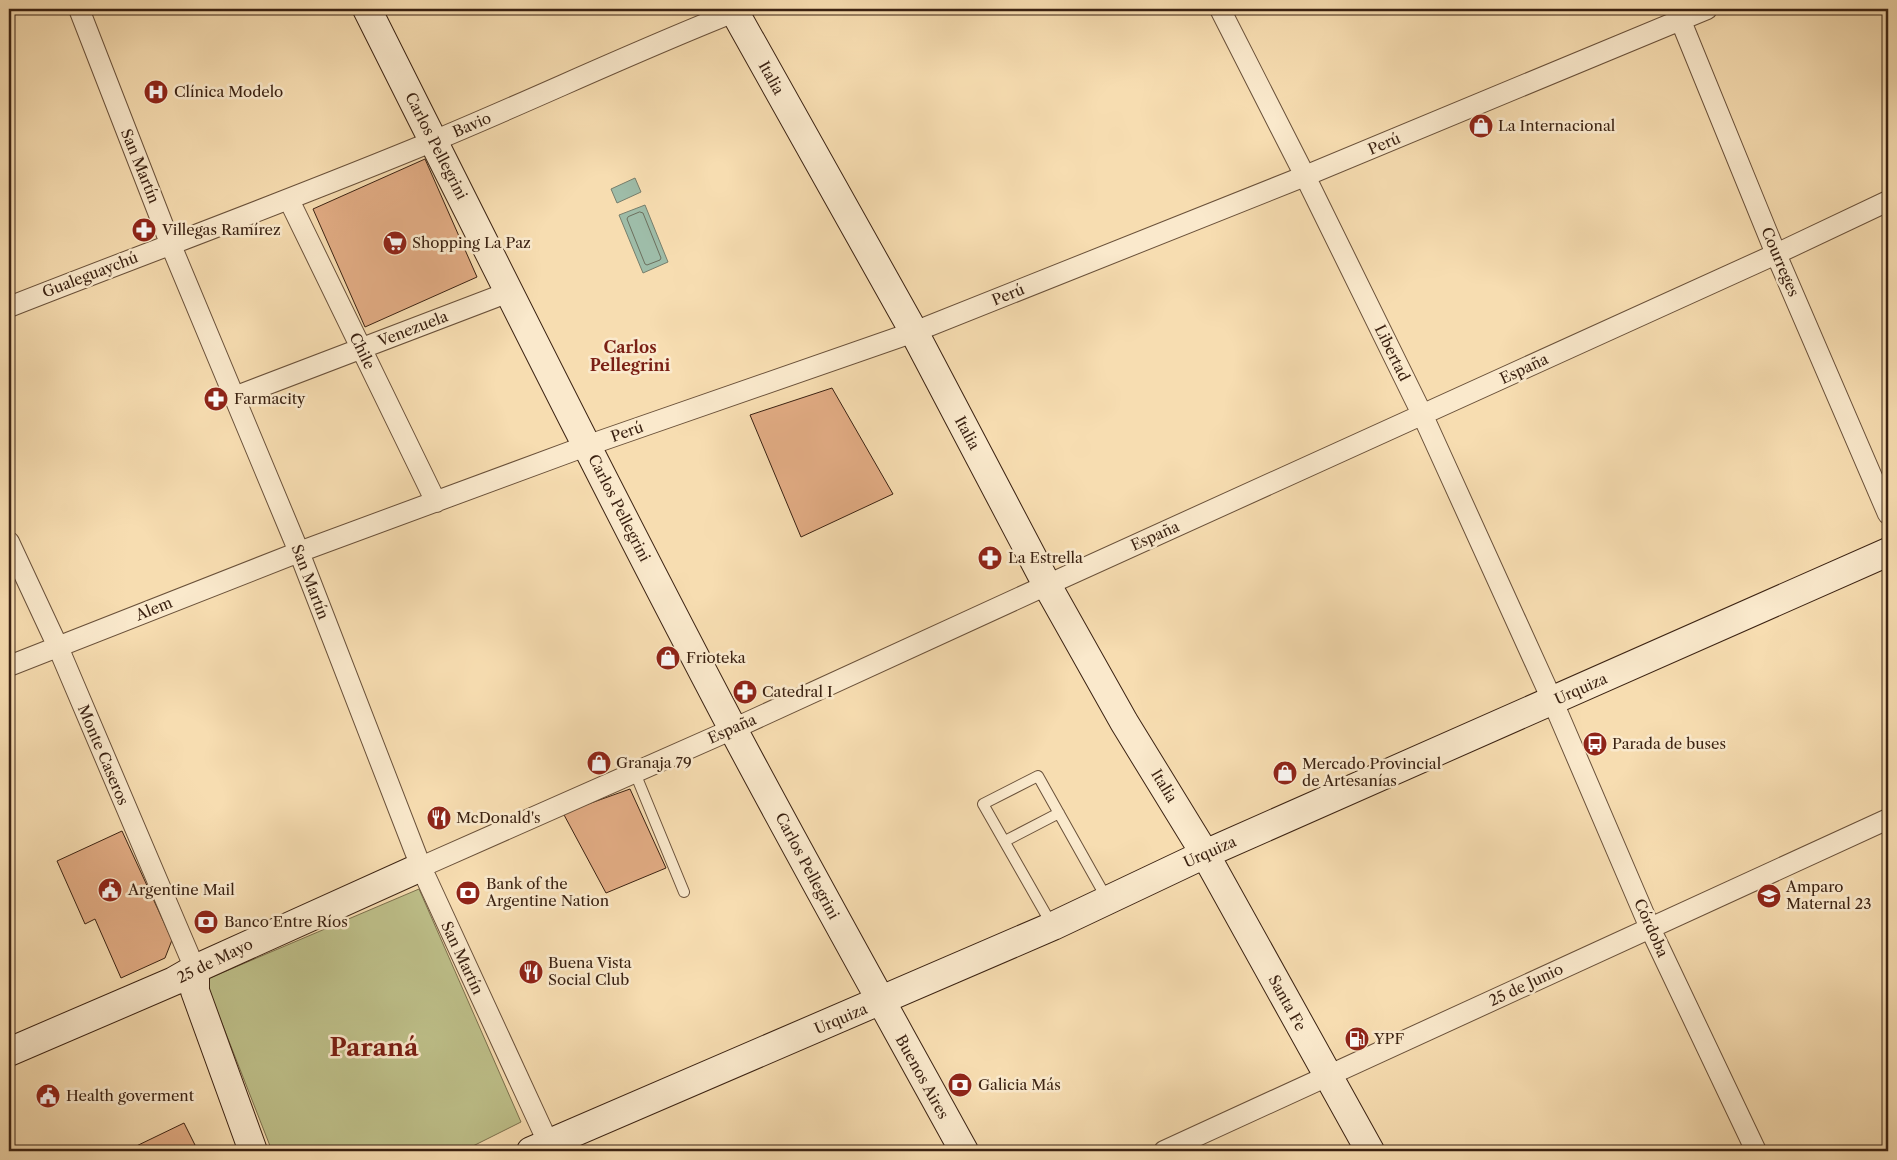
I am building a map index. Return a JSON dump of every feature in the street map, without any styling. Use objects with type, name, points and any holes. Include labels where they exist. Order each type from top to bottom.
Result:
[{"type":"street","name":"San Martín","points":[[79,9],[170,243],[299,552],[421,867],[543,1149]]},
{"type":"street","name":"Carlos Pellegrini","points":[[368,9],[586,446],[880,1002]]},
{"type":"street","name":"Libertad","points":[[1220,9],[1305,176],[1423,416],[1552,702]]},
{"type":"street","name":"Perú","points":[[299,552],[586,446],[914,332],[1305,176],[1678,14],[1706,9]]},
{"type":"street","name":"Bavio","points":[[170,243],[289,200],[434,141],[736,10]]},
{"type":"street","name":"Italia","points":[[736,10],[914,332],[1047,585],[1124,722],[1205,854]]},
{"type":"street","name":"Courreges","points":[[1678,14],[1776,254],[1888,514]]},
{"type":"street","name":"Chile","points":[[289,200],[436,502]]},
{"type":"street","name":"España","points":[[421,867],[734,729],[1047,585],[1423,416],[1888,201]]},
{"type":"street","name":"Gualeguaychú","points":[[9,307],[170,243]]},
{"type":"street","name":"Venezuela","points":[[234,397],[509,292]]},
{"type":"street","name":"Monte Caseros","points":[[9,542],[58,647],[195,980]]},
{"type":"street","name":"Alem","points":[[9,666],[299,552]]},
{"type":"street","name":"Urquiza","points":[[543,1149],[1053,926],[1205,854],[1888,552]]},
{"type":"street","name":"Córdoba","points":[[1552,702],[1650,928],[1756,1151]]},
{"type":"street","name":"25 de Junio","points":[[1164,1151],[1888,819]]},
{"type":"street","name":"Santa Fe","points":[[1205,854],[1370,1151]]},
{"type":"street","name":"25 de Mayo","points":[[9,1071],[421,867]]},
{"type":"street","name":"25 de Mayo","points":[[9,1052],[174,980],[195,980]]},
{"type":"street","points":[[195,980],[254,1151]]},
{"type":"street","name":"Buenos Aires","points":[[880,1002],[964,1151]]},
{"type":"lane","points":[[635,773],[684,892]]},
{"type":"lane","points":[[1053,926],[983,804],[1038,776],[1108,901]]},
{"type":"lane","points":[[1005,841],[1058,813]]},
{"type":"green space","points":[[419,889],[521,1122],[463,1151],[272,1151],[205,980]]},
{"type":"water","points":[[635,178],[641,192],[617,203],[611,189]]},
{"type":"water","points":[[645,205],[668,262],[643,273],[619,215]]},
{"type":"building","name":"Shopping La Paz","points":[[425,159],[477,277],[365,327],[313,209]]},
{"type":"building","points":[[832,388],[893,494],[801,537],[750,415]]},
{"type":"building","points":[[630,789],[666,868],[606,893],[563,813]]},
{"type":"building","name":"Argentine Mail","points":[[122,831],[172,940],[165,958],[121,978],[95,919],[85,924],[57,861]]},
{"type":"building","points":[[184,1123],[198,1151],[126,1151]]},
{"type":"place","name":"Clínica Modelo","points":[[156,92]]},
{"type":"place","name":"La Internacional","points":[[1481,126]]},
{"type":"place","name":"Villegas Ramírez","points":[[144,230]]},
{"type":"place","name":"Shopping La Paz","points":[[395,243]]},
{"type":"place","name":"Farmacity","points":[[216,399]]},
{"type":"place","name":"La Estrella","points":[[990,558]]},
{"type":"place","name":"Frioteka","points":[[668,658]]},
{"type":"place","name":"Catedral I","points":[[745,692]]},
{"type":"place","name":"Parada de buses","points":[[1595,744]]},
{"type":"place","name":"Granaja 79","points":[[599,763]]},
{"type":"place","name":"Mercado Provincial de Artesanías","points":[[1285,773]]},
{"type":"place","name":"McDonald's","points":[[439,818]]},
{"type":"place","name":"Argentine Mail","points":[[110,890]]},
{"type":"place","name":"Bank of the Argentine Nation","points":[[468,893]]},
{"type":"place","name":"Amparo Maternal 23","points":[[1769,896]]},
{"type":"place","name":"Banco Entre Ríos","points":[[206,922]]},
{"type":"place","name":"Buena Vista Social Club","points":[[531,972]]},
{"type":"place","name":"YPF","points":[[1357,1039]]},
{"type":"place","name":"Galicia Más","points":[[960,1085]]},
{"type":"place","name":"Health goverment","points":[[48,1096]]},
{"type":"district","name":"Carlos Pellegrini","points":[[630,356]]},
{"type":"district","name":"Paraná","points":[[374,1047]]}]
